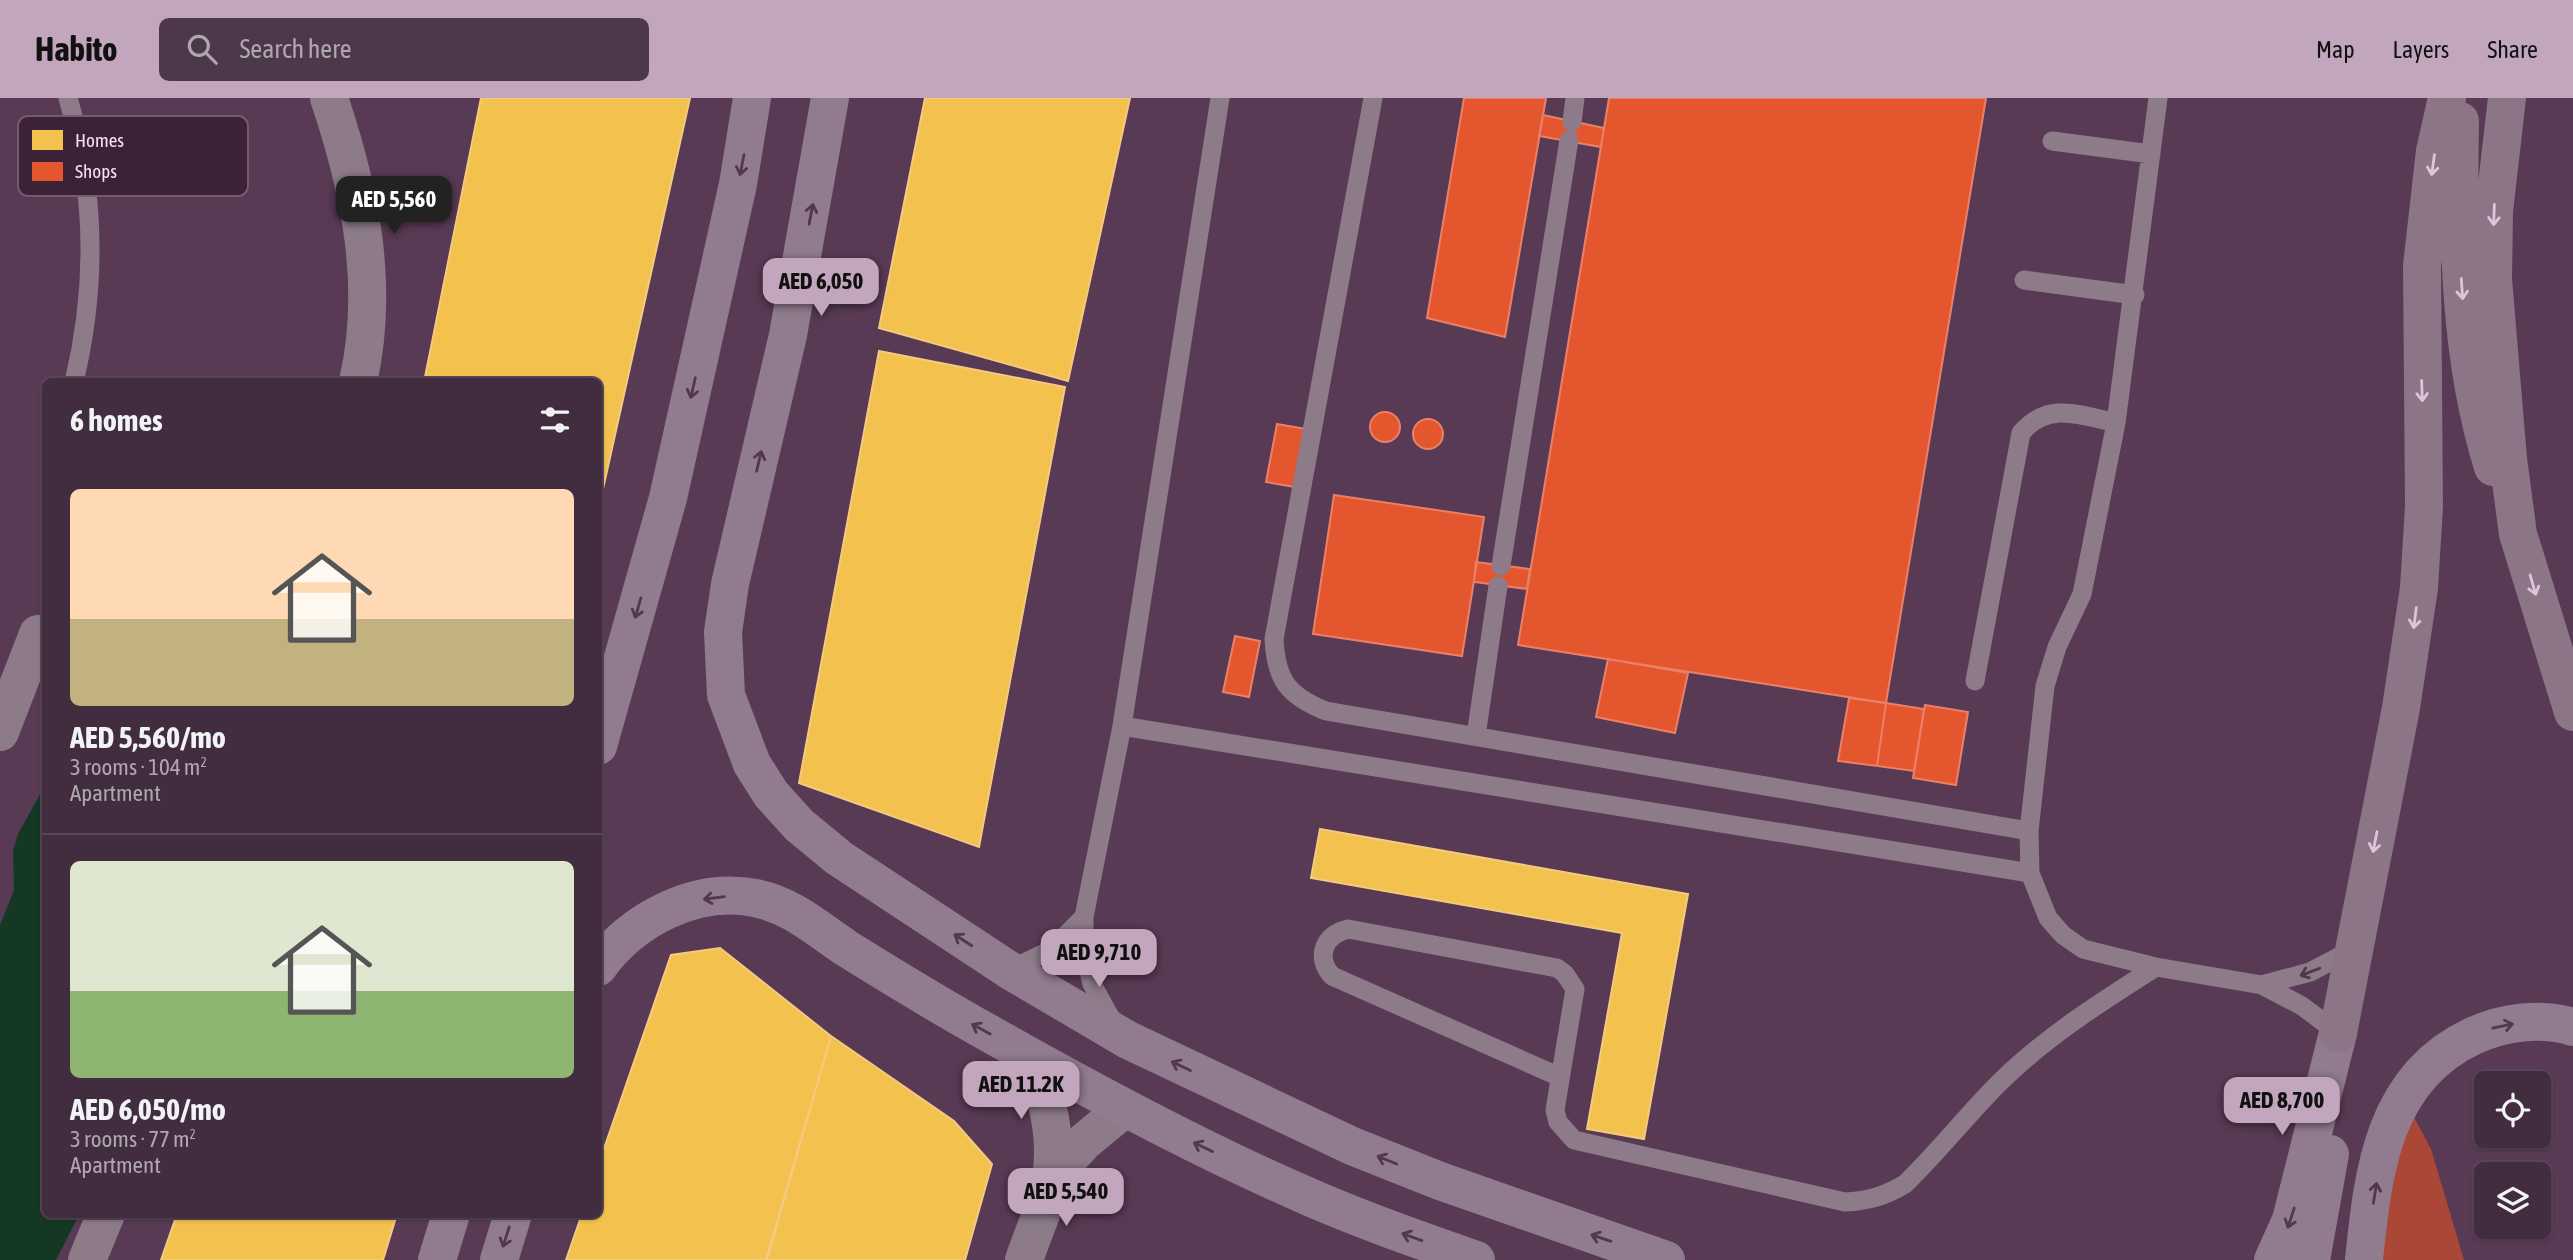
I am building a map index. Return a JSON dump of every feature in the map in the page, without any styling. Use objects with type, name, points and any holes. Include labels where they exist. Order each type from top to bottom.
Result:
[{"type":"highway","points":[[2338,1033],[2403,696],[2419,588],[2424,506],[2422,266],[2435,151],[2447,98]]},
{"type":"highway","points":[[2460,98],[2460,248],[2470,366],[2478,417],[2518,534],[2573,712]]},
{"type":"highway","points":[[2507,98],[2494,211],[2493,279],[2497,346],[2518,534]]},
{"type":"street","points":[[329,98],[347,151],[368,265],[365,337],[359,378]]},
{"type":"street","points":[[602,732],[668,498],[738,184],[752,98]]},
{"type":"street","points":[[830,98],[788,335],[730,584],[723,632],[726,695],[752,764],[771,794],[799,825],[839,858],[1009,970],[1128,1040],[1352,1146],[1440,1181],[1666,1260]]},
{"type":"street","points":[[0,732],[38,634]]},
{"type":"street","points":[[602,963],[632,931],[658,914],[698,901],[751,897],[781,904],[905,984],[1125,1108],[1298,1192],[1476,1260]]},
{"type":"street","points":[[2364,1260],[2383,1145],[2390,1121],[2417,1075],[2461,1042],[2485,1031],[2526,1022],[2573,1027]]},
{"type":"street","points":[[2273,1260],[2291,1220],[2338,1033]]},
{"type":"street","points":[[2311,1260],[2331,1151],[2338,1033]]},
{"type":"street","points":[[1024,1260],[1051,1178],[1051,1118],[1034,1059]]},
{"type":"street","points":[[1051,1178],[1085,1141],[1125,1108]]},
{"type":"street","points":[[87,1260],[104,1218]]},
{"type":"street","points":[[437,1260],[450,1218]]},
{"type":"street","points":[[499,1260],[512,1218]]},
{"type":"lane","points":[[68,98],[72,116]]},
{"type":"lane","points":[[1128,1040],[1106,1014],[1092,984],[1084,951],[1084,917],[1122,726],[1220,98]]},
{"type":"lane","points":[[1373,98],[1274,639],[1275,664],[1286,686],[1304,702],[1326,711],[2029,831]]},
{"type":"lane","points":[[1501,566],[1575,98]]},
{"type":"lane","points":[[2158,98],[2135,295],[2116,422],[2082,594],[2057,647],[2045,686],[2029,831],[2030,873],[2048,918],[2063,935],[2083,949],[2105,957],[2262,985],[2302,1006],[2338,1033]]},
{"type":"lane","points":[[2052,141],[2151,154]]},
{"type":"lane","points":[[75,378],[83,342],[92,258],[88,196]]},
{"type":"lane","points":[[2024,280],[2135,295]]},
{"type":"lane","points":[[1975,681],[2021,433],[2039,416],[2051,412],[2064,411],[2116,422]]},
{"type":"lane","points":[[1476,736],[1498,586]]},
{"type":"lane","points":[[1122,726],[2030,873]]},
{"type":"lane","points":[[1009,970],[1051,950],[1084,917]]},
{"type":"lane","points":[[1560,1077],[1332,976],[1324,961],[1326,944],[1331,936],[1348,929],[1557,968],[1571,981],[1575,999],[1555,1110],[1564,1132],[1585,1145],[1845,1202],[1866,1201],[1886,1195],[1905,1184],[2001,1082],[2044,1042],[2156,967]]},
{"type":"lane","points":[[2262,985],[2310,972],[2354,949]]},
{"type":"shaded area","points":[[42,790],[42,1218],[77,1218],[56,1260],[0,1260],[0,925],[14,890],[13,851],[18,834]]},
{"type":"shaded area","points":[[2414,1117],[2431,1149],[2464,1260],[2379,1260],[2397,1148]]},
{"type":"building: Homes","points":[[481,98],[690,98],[602,494],[602,378],[425,378]]},
{"type":"building: Homes","points":[[925,98],[1130,98],[1068,381],[879,328]]},
{"type":"building: Homes","points":[[879,351],[1065,387],[979,847],[799,783]]},
{"type":"building: Homes","points":[[1320,829],[1688,894],[1644,1139],[1587,1129],[1622,933],[1311,878]]},
{"type":"building: Homes","points":[[720,948],[831,1036],[766,1260],[566,1260],[581,1218],[602,1218],[602,1154],[671,955]]},
{"type":"building: Homes","points":[[831,1036],[954,1121],[992,1164],[965,1260],[767,1260]]},
{"type":"building: Homes","points":[[176,1218],[396,1218],[383,1260],[161,1260]]},
{"type":"building: Shops","points":[[1464,98],[1546,98],[1505,337],[1427,318]]},
{"type":"building: Shops","points":[[1609,98],[1986,98],[1886,703],[1518,645]]},
{"type":"building: Shops","points":[[1543,115],[1604,128],[1601,147],[1539,136]]},
{"type":"building: Shops","points":[[1385,412],[1396,416],[1400,427],[1396,438],[1385,442],[1374,438],[1370,427],[1374,416]]},
{"type":"building: Shops","points":[[1428,419],[1439,423],[1443,434],[1439,445],[1428,449],[1417,445],[1413,434],[1417,423]]},
{"type":"building: Shops","points":[[1277,424],[1306,429],[1295,487],[1266,482]]},
{"type":"building: Shops","points":[[1334,495],[1484,517],[1462,656],[1313,634]]},
{"type":"building: Shops","points":[[1476,562],[1530,569],[1527,589],[1474,582]]},
{"type":"building: Shops","points":[[1235,636],[1260,641],[1249,697],[1223,692]]},
{"type":"building: Shops","points":[[1608,659],[1688,673],[1675,733],[1596,717]]},
{"type":"building: Shops","points":[[1849,698],[1886,703],[1877,766],[1838,761]]},
{"type":"building: Shops","points":[[1886,703],[1924,709],[1914,771],[1877,766]]},
{"type":"building: Shops","points":[[1925,705],[1968,712],[1956,785],[1913,778]]}]
